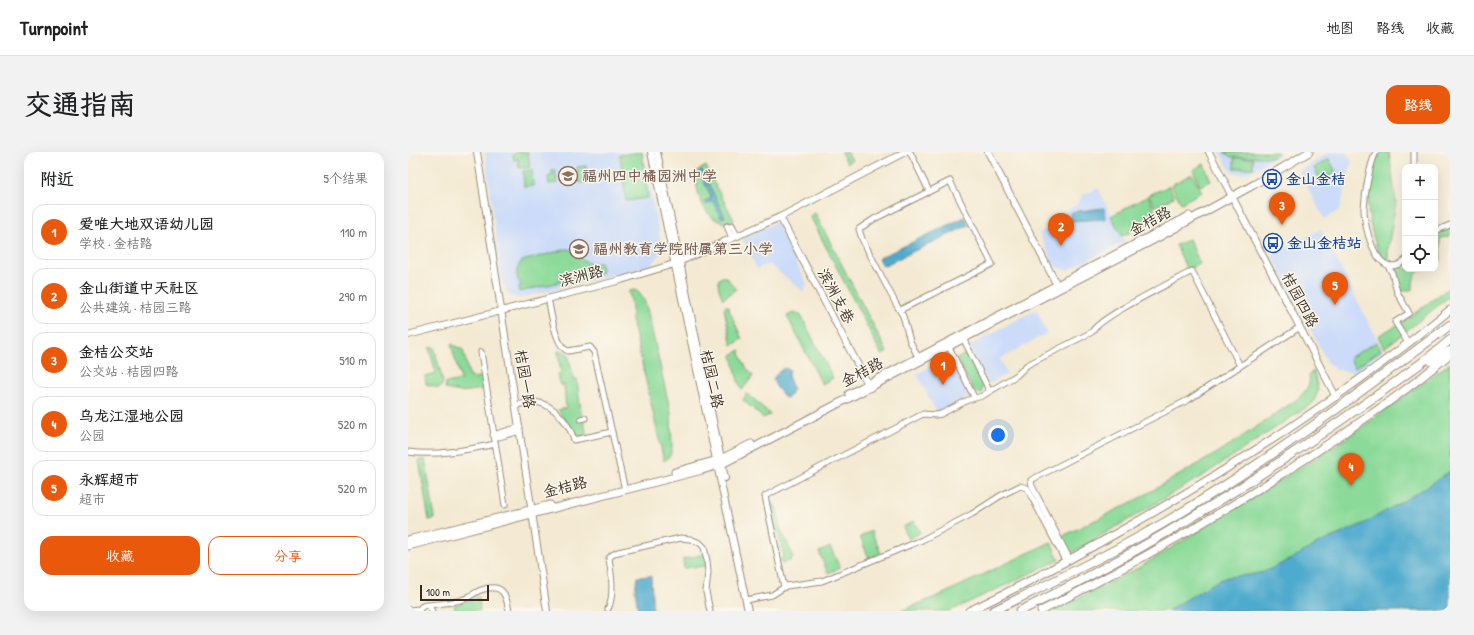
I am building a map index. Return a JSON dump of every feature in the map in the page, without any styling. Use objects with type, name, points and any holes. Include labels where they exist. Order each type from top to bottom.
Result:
[{"type":"highway","points":[[1436,335],[1450,321]]},
{"type":"highway","points":[[993,611],[1068,575],[1169,520],[1264,460],[1308,430],[1362,392],[1450,324]]},
{"type":"highway","points":[[1020,611],[1106,567],[1192,518],[1300,449],[1404,376],[1450,340]]},
{"type":"highway","points":[[1404,376],[1450,351]]},
{"type":"main road","name":"金桔路","points":[[408,540],[532,511],[719,462],[1058,287],[1231,195],[1300,152]]},
{"type":"main road","points":[[1231,195],[1309,152]]},
{"type":"main road","points":[[969,611],[1068,561],[1182,497],[1315,412],[1450,310]]},
{"type":"main road","points":[[1041,611],[1092,586],[1203,524],[1251,494],[1352,428],[1450,354]]},
{"type":"main road","points":[[408,546],[532,511],[719,462]]},
{"type":"street","name":"桔园一路","points":[[477,152],[548,611]]},
{"type":"street","name":"桔园二路","points":[[651,152],[677,263],[748,599],[752,611]]},
{"type":"street","name":"桔园二路","points":[[657,152],[677,263]]},
{"type":"street","name":"滨洲路","points":[[408,335],[641,274],[677,263],[780,217],[905,152]]},
{"type":"street","points":[[910,152],[929,192]]},
{"type":"street","points":[[988,152],[1058,287]]},
{"type":"street","name":"桔园四路","points":[[1209,152],[1336,397]]},
{"type":"street","points":[[1376,152],[1367,189],[1364,214],[1376,254],[1381,262],[1388,266],[1398,292],[1409,313],[1395,322],[1408,343]]},
{"type":"street","points":[[1414,152],[1414,164]]},
{"type":"street","points":[[900,310],[992,264],[950,181],[880,216],[859,229],[862,239],[900,310],[910,341],[919,359]]},
{"type":"street","name":"滨洲支巷","points":[[780,217],[869,385]]},
{"type":"street","points":[[1438,230],[1450,225]]},
{"type":"street","points":[[729,226],[735,237]]},
{"type":"street","points":[[1388,266],[1402,262]]},
{"type":"street","points":[[784,587],[765,496],[923,414],[941,414],[974,397],[982,396],[989,390],[1016,375],[1027,365],[1092,332],[1098,324],[1116,313],[1192,271],[1240,366]]},
{"type":"street","points":[[548,298],[560,346],[568,351],[587,347],[592,348],[594,352],[624,486]]},
{"type":"street","points":[[1068,561],[1032,486],[1031,480],[1188,400],[1300,327]]},
{"type":"street","points":[[962,337],[989,390]]},
{"type":"street","points":[[948,344],[974,397]]},
{"type":"street","points":[[481,352],[504,505]]},
{"type":"street","points":[[516,405],[535,402],[552,409],[560,416],[571,432],[574,440],[612,432]]},
{"type":"street","points":[[494,436],[520,429]]},
{"type":"street","points":[[408,452],[430,454],[454,452],[495,444]]},
{"type":"street","points":[[748,599],[772,595],[784,587],[822,581],[922,540],[972,514],[1000,496],[1020,486],[1025,487],[1028,491],[1068,561]]},
{"type":"street","points":[[607,610],[611,602],[610,556],[618,552],[682,538],[694,540],[704,547],[708,569],[706,595],[710,611]]},
{"type":"street","points":[[408,610],[420,610],[423,606],[427,605],[458,601],[483,590],[494,588],[500,589],[504,593],[510,611]]},
{"type":"street","name":"桔园二路","points":[[748,599],[748,611]]},
{"type":"street","points":[[427,605],[432,611]]},
{"type":"shaded area","points":[[485,152],[643,152],[661,243],[660,254],[652,264],[645,267],[520,298],[511,296],[502,284]]},
{"type":"shaded area","points":[[1220,152],[1283,152],[1251,172],[1242,174],[1232,172],[1230,170]]},
{"type":"shaded area","points":[[1330,152],[1349,152],[1346,154],[1352,161],[1340,210],[1324,219],[1299,171]]},
{"type":"shaded area","points":[[1098,188],[1125,242],[1067,270],[1055,267],[1039,233],[1061,222],[1058,215],[1078,204],[1082,195]]},
{"type":"shaded area","points":[[776,222],[807,284],[804,292],[769,264],[757,269],[743,239]]},
{"type":"shaded area","points":[[1321,229],[1383,351],[1356,371],[1352,372],[1336,370],[1328,363],[1272,256]]},
{"type":"shaded area","points":[[1036,309],[1047,333],[1000,359],[1007,374],[989,384],[969,346]]},
{"type":"shaded area","points":[[948,357],[969,396],[937,413],[917,374]]},
{"type":"green space","points":[[517,152],[528,152],[530,167],[519,168],[518,159],[514,160],[513,155]]},
{"type":"green space","points":[[642,152],[648,198],[626,201],[620,155]]},
{"type":"green space","points":[[841,152],[847,152],[852,160],[847,163]]},
{"type":"green space","points":[[1224,152],[1278,152],[1273,157],[1231,157]]},
{"type":"green space","points":[[1379,152],[1389,152],[1396,203],[1388,248],[1388,260],[1381,256],[1377,248],[1371,228],[1368,206],[1371,174]]},
{"type":"green space","points":[[1234,158],[1253,158],[1253,168],[1234,168]]},
{"type":"green space","points":[[1329,159],[1336,172],[1321,181],[1314,168]]},
{"type":"green space","points":[[1204,164],[1211,181],[1200,186],[1193,170]]},
{"type":"green space","points":[[586,166],[588,182],[579,183],[577,167]]},
{"type":"green space","points":[[706,166],[734,220],[727,222],[719,221],[711,216],[703,206],[698,190],[695,172]]},
{"type":"green space","points":[[532,170],[533,186],[524,187],[523,171]]},
{"type":"green space","points":[[555,170],[557,183],[549,184],[548,177],[552,176],[552,171]]},
{"type":"green space","points":[[1192,174],[1202,192],[1181,203],[1171,185]]},
{"type":"green space","points":[[1169,186],[1174,197],[1155,207],[1149,195]]},
{"type":"green space","points":[[1148,196],[1158,218],[1122,236],[1111,216]]},
{"type":"green space","points":[[815,213],[887,352],[882,355],[810,216]]},
{"type":"green space","points":[[1450,227],[1450,236],[1440,238],[1441,260],[1438,261],[1438,236],[1438,232]]},
{"type":"green space","points":[[1189,239],[1200,264],[1187,270],[1176,245]]},
{"type":"green space","points":[[567,249],[576,253],[584,261],[601,263],[602,272],[519,292],[518,287],[522,286],[517,277],[517,270],[522,261]]},
{"type":"green space","points":[[1402,264],[1402,272],[1419,272],[1415,277],[1413,289],[1400,292],[1393,269]]},
{"type":"green space","points":[[726,277],[736,289],[723,299],[718,284],[719,279]]},
{"type":"green space","points":[[1450,287],[1450,296],[1384,348],[1378,336],[1404,321]]},
{"type":"green space","points":[[634,290],[641,295],[647,309],[671,414],[672,448],[670,456],[664,461],[632,319],[632,307],[629,291]]},
{"type":"green space","points":[[727,305],[742,339],[732,346],[724,308]]},
{"type":"green space","points":[[796,312],[801,316],[833,378],[822,384],[787,316]]},
{"type":"green space","points":[[1377,342],[1381,350],[1355,368],[1349,358]]},
{"type":"green space","points":[[451,344],[463,350],[470,378],[482,377],[484,389],[461,392],[445,389],[446,383],[461,380]]},
{"type":"green space","points":[[434,347],[443,382],[441,387],[438,388],[426,384],[425,376],[436,373],[429,348]]},
{"type":"green space","points":[[740,350],[741,358],[744,364],[753,376],[742,390],[738,381],[732,355]]},
{"type":"green space","points":[[558,351],[563,351],[568,354],[574,379],[577,379],[581,412],[587,435],[575,437],[558,410],[566,408],[564,385],[560,385],[558,374],[561,373]]},
{"type":"green space","points":[[967,353],[983,384],[982,392],[978,393],[974,391],[957,359]]},
{"type":"green space","points":[[1450,363],[1450,474],[1416,497],[1287,565],[1174,611],[1052,611],[1140,567],[1234,509],[1345,439]]},
{"type":"green space","points":[[1314,371],[1318,391],[1313,403],[1204,475],[1070,554],[1061,537],[1136,500],[1219,452],[1301,396],[1308,386],[1310,378],[1309,374]]},
{"type":"green space","points":[[747,393],[770,415],[763,418],[743,400]]},
{"type":"green space","points":[[425,459],[435,519],[429,520],[419,460]]},
{"type":"green space","points":[[772,503],[775,505],[779,518],[779,526],[793,556],[791,560],[782,564],[780,559],[784,556],[770,506]]},
{"type":"green space","points":[[914,521],[920,533],[909,539],[903,527]]},
{"type":"green space","points":[[871,531],[881,553],[869,558],[860,537]]},
{"type":"green space","points":[[1051,542],[1059,560],[950,611],[901,611],[943,594]]},
{"type":"green space","points":[[830,547],[840,568],[828,573],[819,552]]},
{"type":"green space","points":[[705,554],[706,566],[684,568],[683,559]]},
{"type":"green space","points":[[479,597],[480,611],[456,611],[454,605]]},
{"type":"water","points":[[702,170],[725,217],[721,218],[713,201],[706,204],[704,201],[710,199],[711,196],[699,172]]},
{"type":"water","points":[[1104,208],[1105,219],[1071,221],[1071,212]]},
{"type":"water","points":[[965,217],[969,225],[883,266],[879,258]]},
{"type":"water","points":[[784,368],[790,370],[788,376],[793,388],[789,397],[785,398],[773,380],[776,374]]},
{"type":"water","points":[[1450,471],[1450,611],[1167,611],[1217,581],[1227,577],[1264,572],[1315,545],[1365,523],[1425,488]]},
{"type":"water","points":[[651,576],[653,611],[638,611],[635,590],[637,577]]},
{"type":"place","name":"福州四中橘园洲中学","points":[[568,176]]},
{"type":"place","name":"金山金桔","points":[[1272,179]]},
{"type":"place","name":"金桔公交站","points":[[1282,225]]},
{"type":"place","name":"金山金桔站","points":[[1273,243]]},
{"type":"place","name":"金山街道中天社区","points":[[1061,246]]},
{"type":"place","name":"福州教育学院附属第三小学","points":[[579,249]]},
{"type":"place","name":"永辉超市","points":[[1335,305]]},
{"type":"place","name":"爱唯大地双语幼儿园","points":[[943,385]]},
{"type":"place","name":"乌龙江湿地公园","points":[[1351,486]]}]
